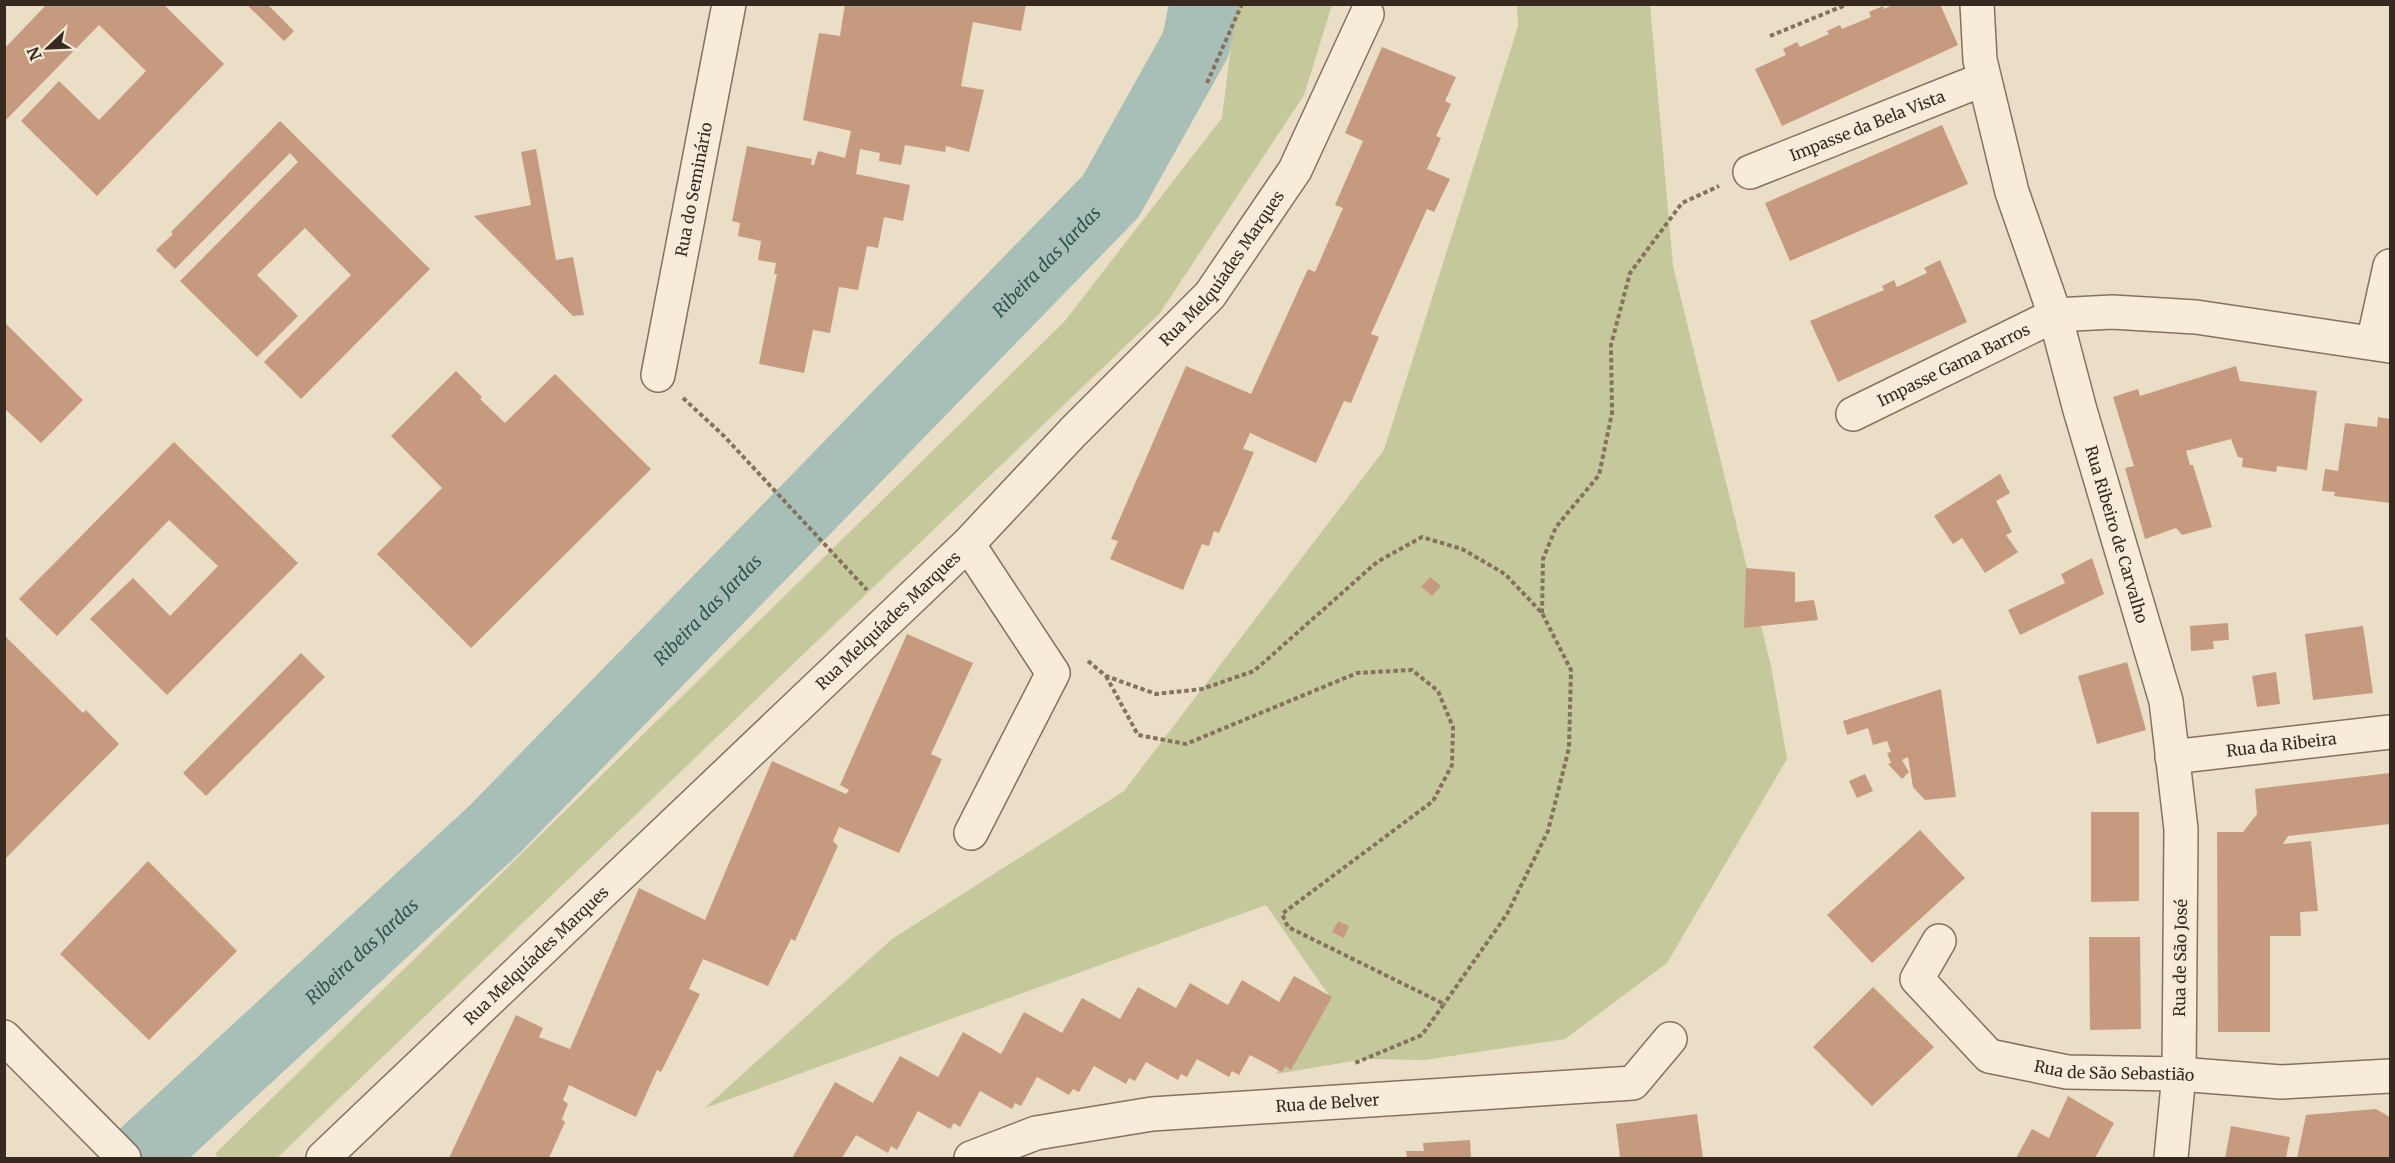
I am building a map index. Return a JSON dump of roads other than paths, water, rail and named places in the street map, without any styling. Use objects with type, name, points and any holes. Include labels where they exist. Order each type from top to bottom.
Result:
[{"type":"street","name":"Rua do Seminário","points":[[658,375],[729,4]]},
{"type":"street","name":"Rua Ribeiro de Carvalho","points":[[1977,4],[1980,60],[2012,192],[2055,315],[2080,410],[2166,701],[2172,757]]},
{"type":"street","name":"Rua Melquíades Marques","points":[[323,1158],[968,544],[1004,509],[1073,432],[1210,296],[1295,170],[1367,14]]},
{"type":"street","name":"Impasse da Bela Vista","points":[[1750,172],[1984,79]]},
{"type":"street","points":[[2055,315],[2112,312],[2196,317],[2382,345],[2391,266]]},
{"type":"street","name":"Impasse Gama Barros","points":[[1853,414],[2055,315]]},
{"type":"street","points":[[968,544],[1053,673],[971,833]]},
{"type":"street","name":"Rua da Ribeira","points":[[2172,757],[2391,732]]},
{"type":"street","name":"Rua de São José","points":[[2171,1145],[2179,1074],[2181,829],[2172,757]]},
{"type":"street","name":"Rua de São Sebastião","points":[[1939,941],[1917,979],[1989,1056],[2067,1072],[2179,1074],[2281,1082],[2391,1076]]},
{"type":"street","points":[[4,1037],[124,1158]]},
{"type":"street","name":"Rua de Belver","points":[[972,1158],[1036,1133],[1152,1113],[1633,1083],[1670,1039]]},
{"type":"street","points":[[2152,1158],[2171,1145]]},
{"type":"waterway","name":"Ribeira das Jardas","points":[[139,1158],[495,829],[1111,196],[1196,44],[1204,4]]}]
